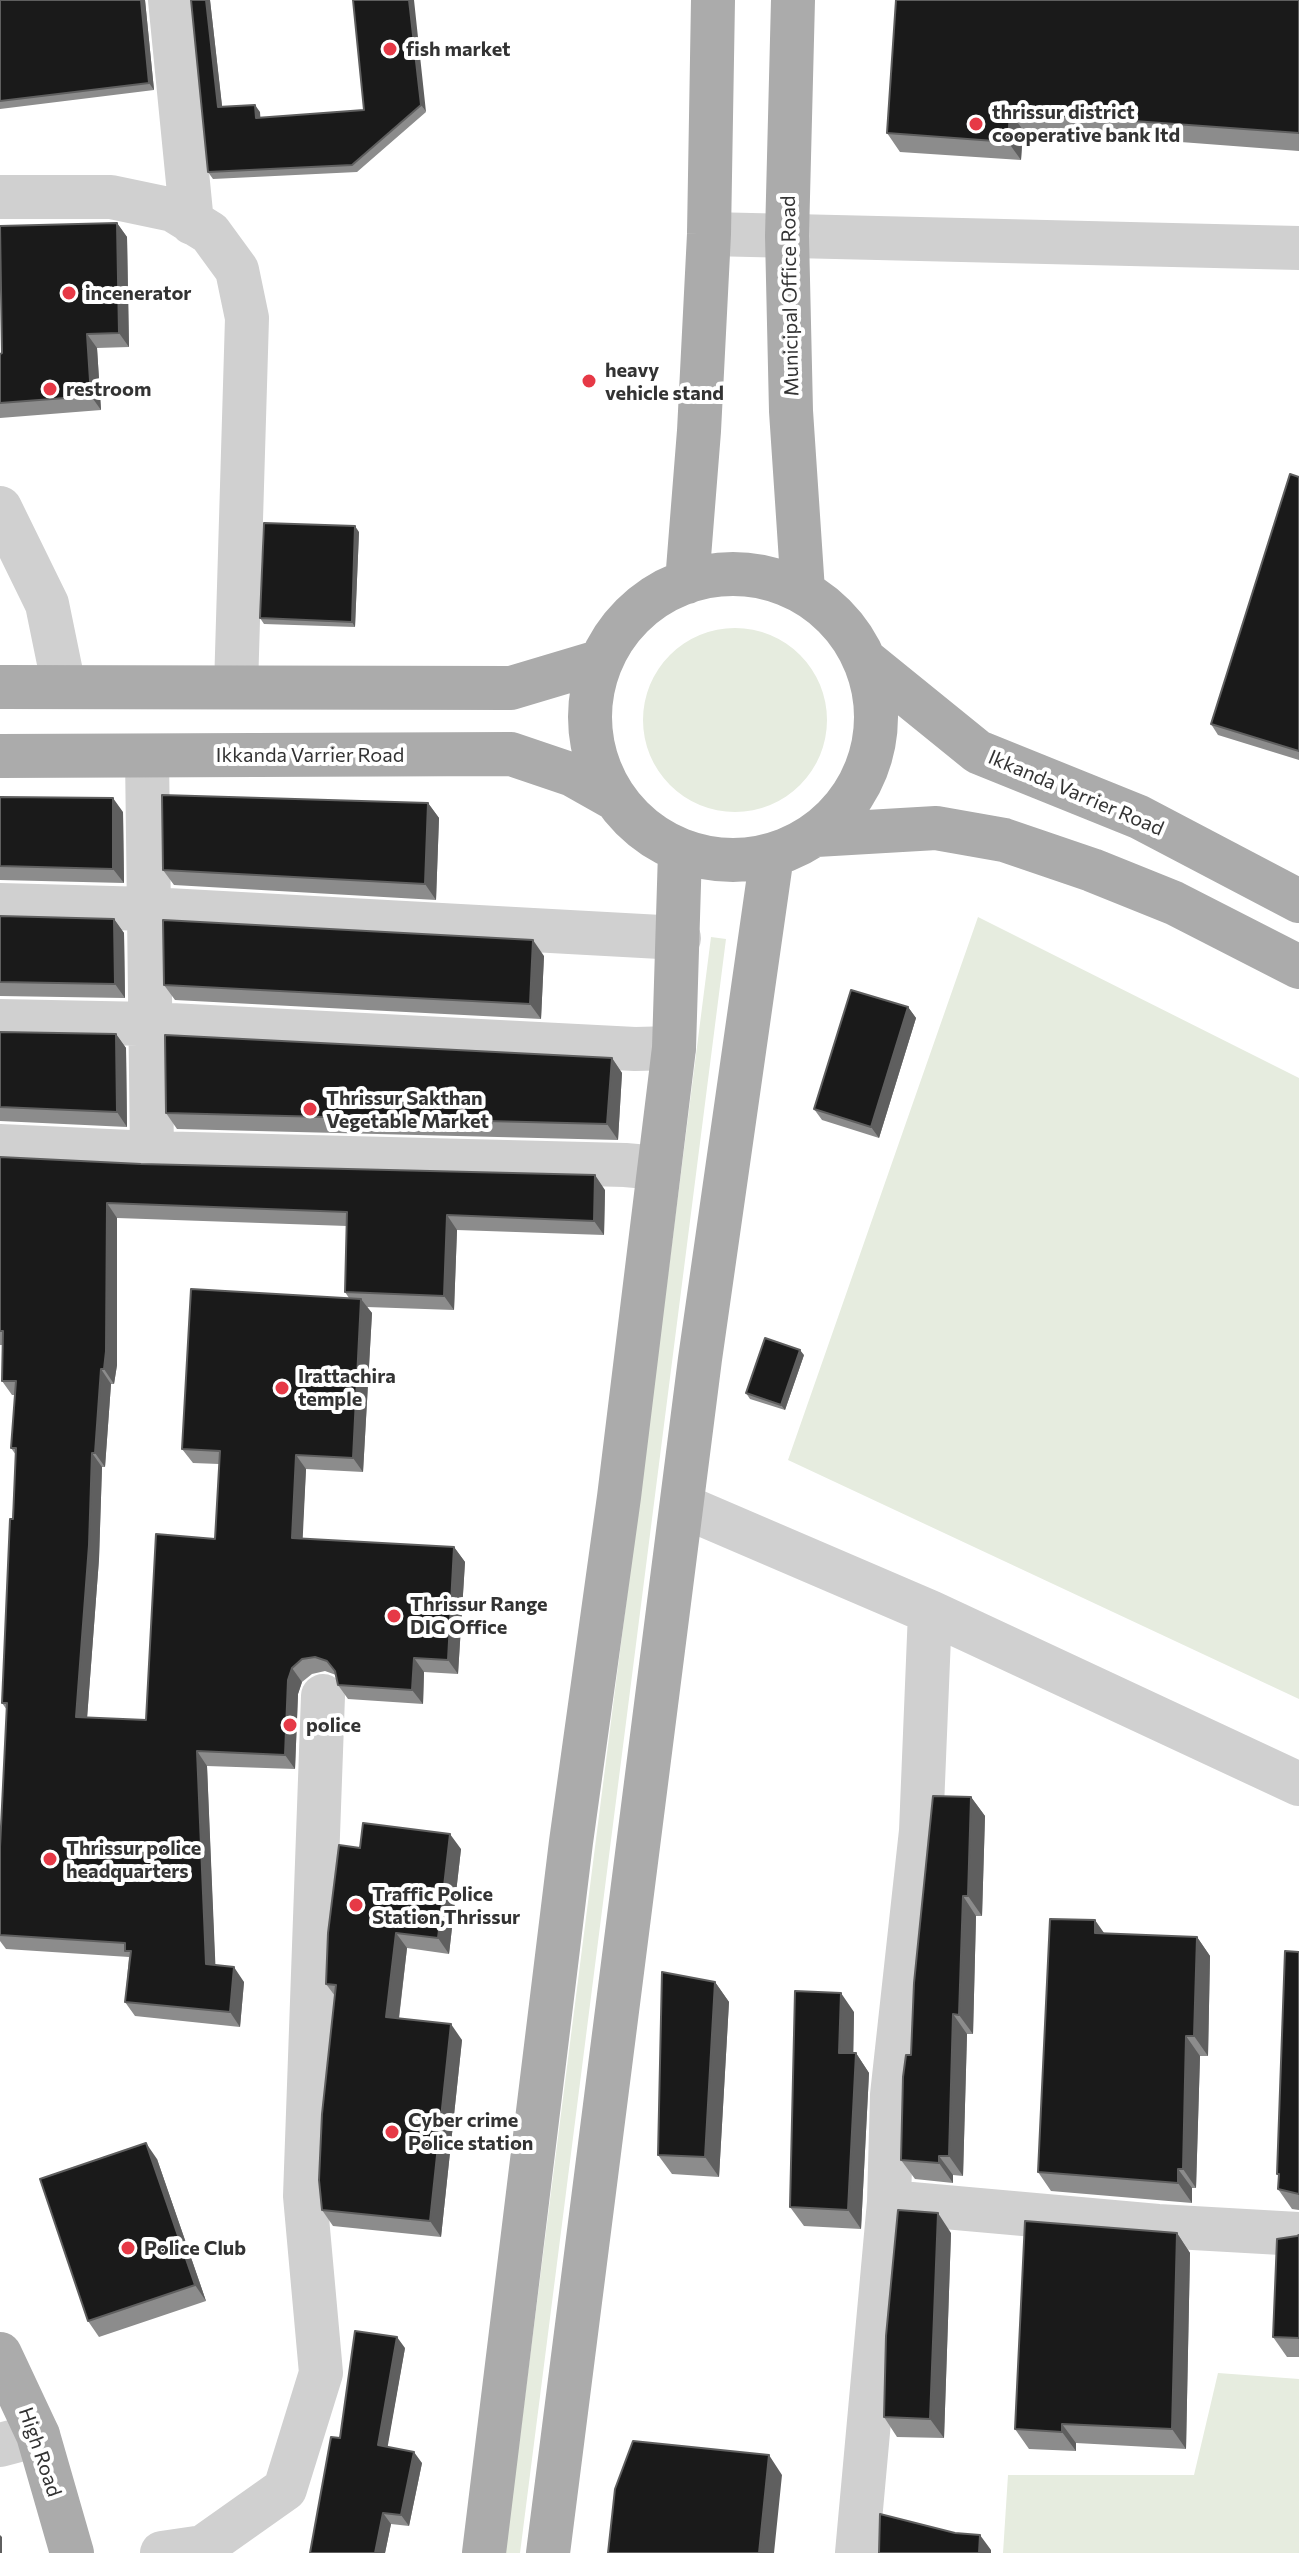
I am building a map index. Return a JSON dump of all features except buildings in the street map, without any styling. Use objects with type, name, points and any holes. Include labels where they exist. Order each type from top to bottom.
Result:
[{"type":"main road","points":[[687,582],[699,431],[709,234],[713,0]]},
{"type":"main road","name":"Municipal Office Road","points":[[793,0],[787,236],[791,411],[803,591]]},
{"type":"main road","points":[[715,574],[760,575],[803,591],[841,622],[867,662],[877,710],[872,758],[850,801],[816,835],[772,855],[741,861],[710,859],[680,852],[642,829],[612,797],[592,754],[588,707],[598,662],[624,622],[646,601],[687,582],[715,574]]},
{"type":"main road","points":[[0,687],[511,688],[598,662]]},
{"type":"main road","name":"Ikkanda Varrier Road","points":[[867,662],[978,752],[1139,817],[1299,901]]},
{"type":"main road","name":"Ikkanda Varrier Road","points":[[0,756],[511,754],[573,775],[612,797]]},
{"type":"main road","points":[[816,835],[936,828],[1004,840],[1092,870],[1174,903],[1299,967]]},
{"type":"main road","points":[[484,2553],[571,1842],[617,1512],[674,1048],[680,852]]},
{"type":"main road","points":[[548,2553],[700,1359],[772,855]]},
{"type":"main road","name":"High Road","points":[[0,2354],[19,2440],[72,2553]]},
{"type":"street","points":[[170,0],[192,223]]},
{"type":"street","points":[[0,197],[111,197],[173,210],[210,233],[237,270],[247,318],[236,687]]},
{"type":"street","points":[[709,234],[1299,248]]},
{"type":"street","points":[[0,508],[47,604],[64,687]]},
{"type":"street","points":[[147,756],[152,1153]]},
{"type":"street","points":[[0,905],[149,909],[679,938]]},
{"type":"street","points":[[0,1021],[151,1024],[635,1049],[674,1048]]},
{"type":"street","points":[[0,1146],[659,1168]]},
{"type":"street","points":[[683,1506],[930,1612],[1299,1784]]},
{"type":"street","points":[[857,2553],[889,2202],[892,2095],[921,1831],[930,1612]]},
{"type":"street","points":[[162,2553],[203,2547],[285,2489],[321,2373],[305,2196],[323,1696]]},
{"type":"street","points":[[889,2202],[1158,2226],[1299,2234]]},
{"type":"shaded area","points":[[735,628],[770,635],[800,655],[820,685],[827,720],[820,755],[800,785],[770,805],[735,812],[700,805],[670,785],[650,755],[643,720],[650,685],[670,655],[700,635]]},
{"type":"shaded area","points":[[978,917],[1299,1078],[1299,1699],[788,1460]]},
{"type":"shaded area","points":[[711,937],[726,939],[520,2553],[505,2553]]},
{"type":"shaded area","points":[[1218,2373],[1299,2379],[1299,2553],[1003,2553],[1008,2475],[1194,2475]]},
{"type":"place","name":"fish market","points":[[390,49]]},
{"type":"place","name":"thrissur district cooperative bank ltd","points":[[976,124]]},
{"type":"place","name":"incenerator","points":[[69,293]]},
{"type":"place","name":"heavy vehicle stand","points":[[589,381]]},
{"type":"place","name":"restroom","points":[[50,389]]},
{"type":"place","name":"Thrissur Sakthan Vegetable Market","points":[[310,1109]]},
{"type":"place","name":"Irattachira temple","points":[[282,1388]]},
{"type":"place","name":"Thrissur Range DIG Office","points":[[394,1616]]},
{"type":"place","name":"police","points":[[290,1725]]},
{"type":"place","name":"Thrissur police headquarters","points":[[50,1859]]},
{"type":"place","name":"Traffic Police Station,Thrissur","points":[[356,1905]]},
{"type":"place","name":"Cyber crime Police station","points":[[392,2132]]},
{"type":"place","name":"Police Club","points":[[128,2248]]}]
